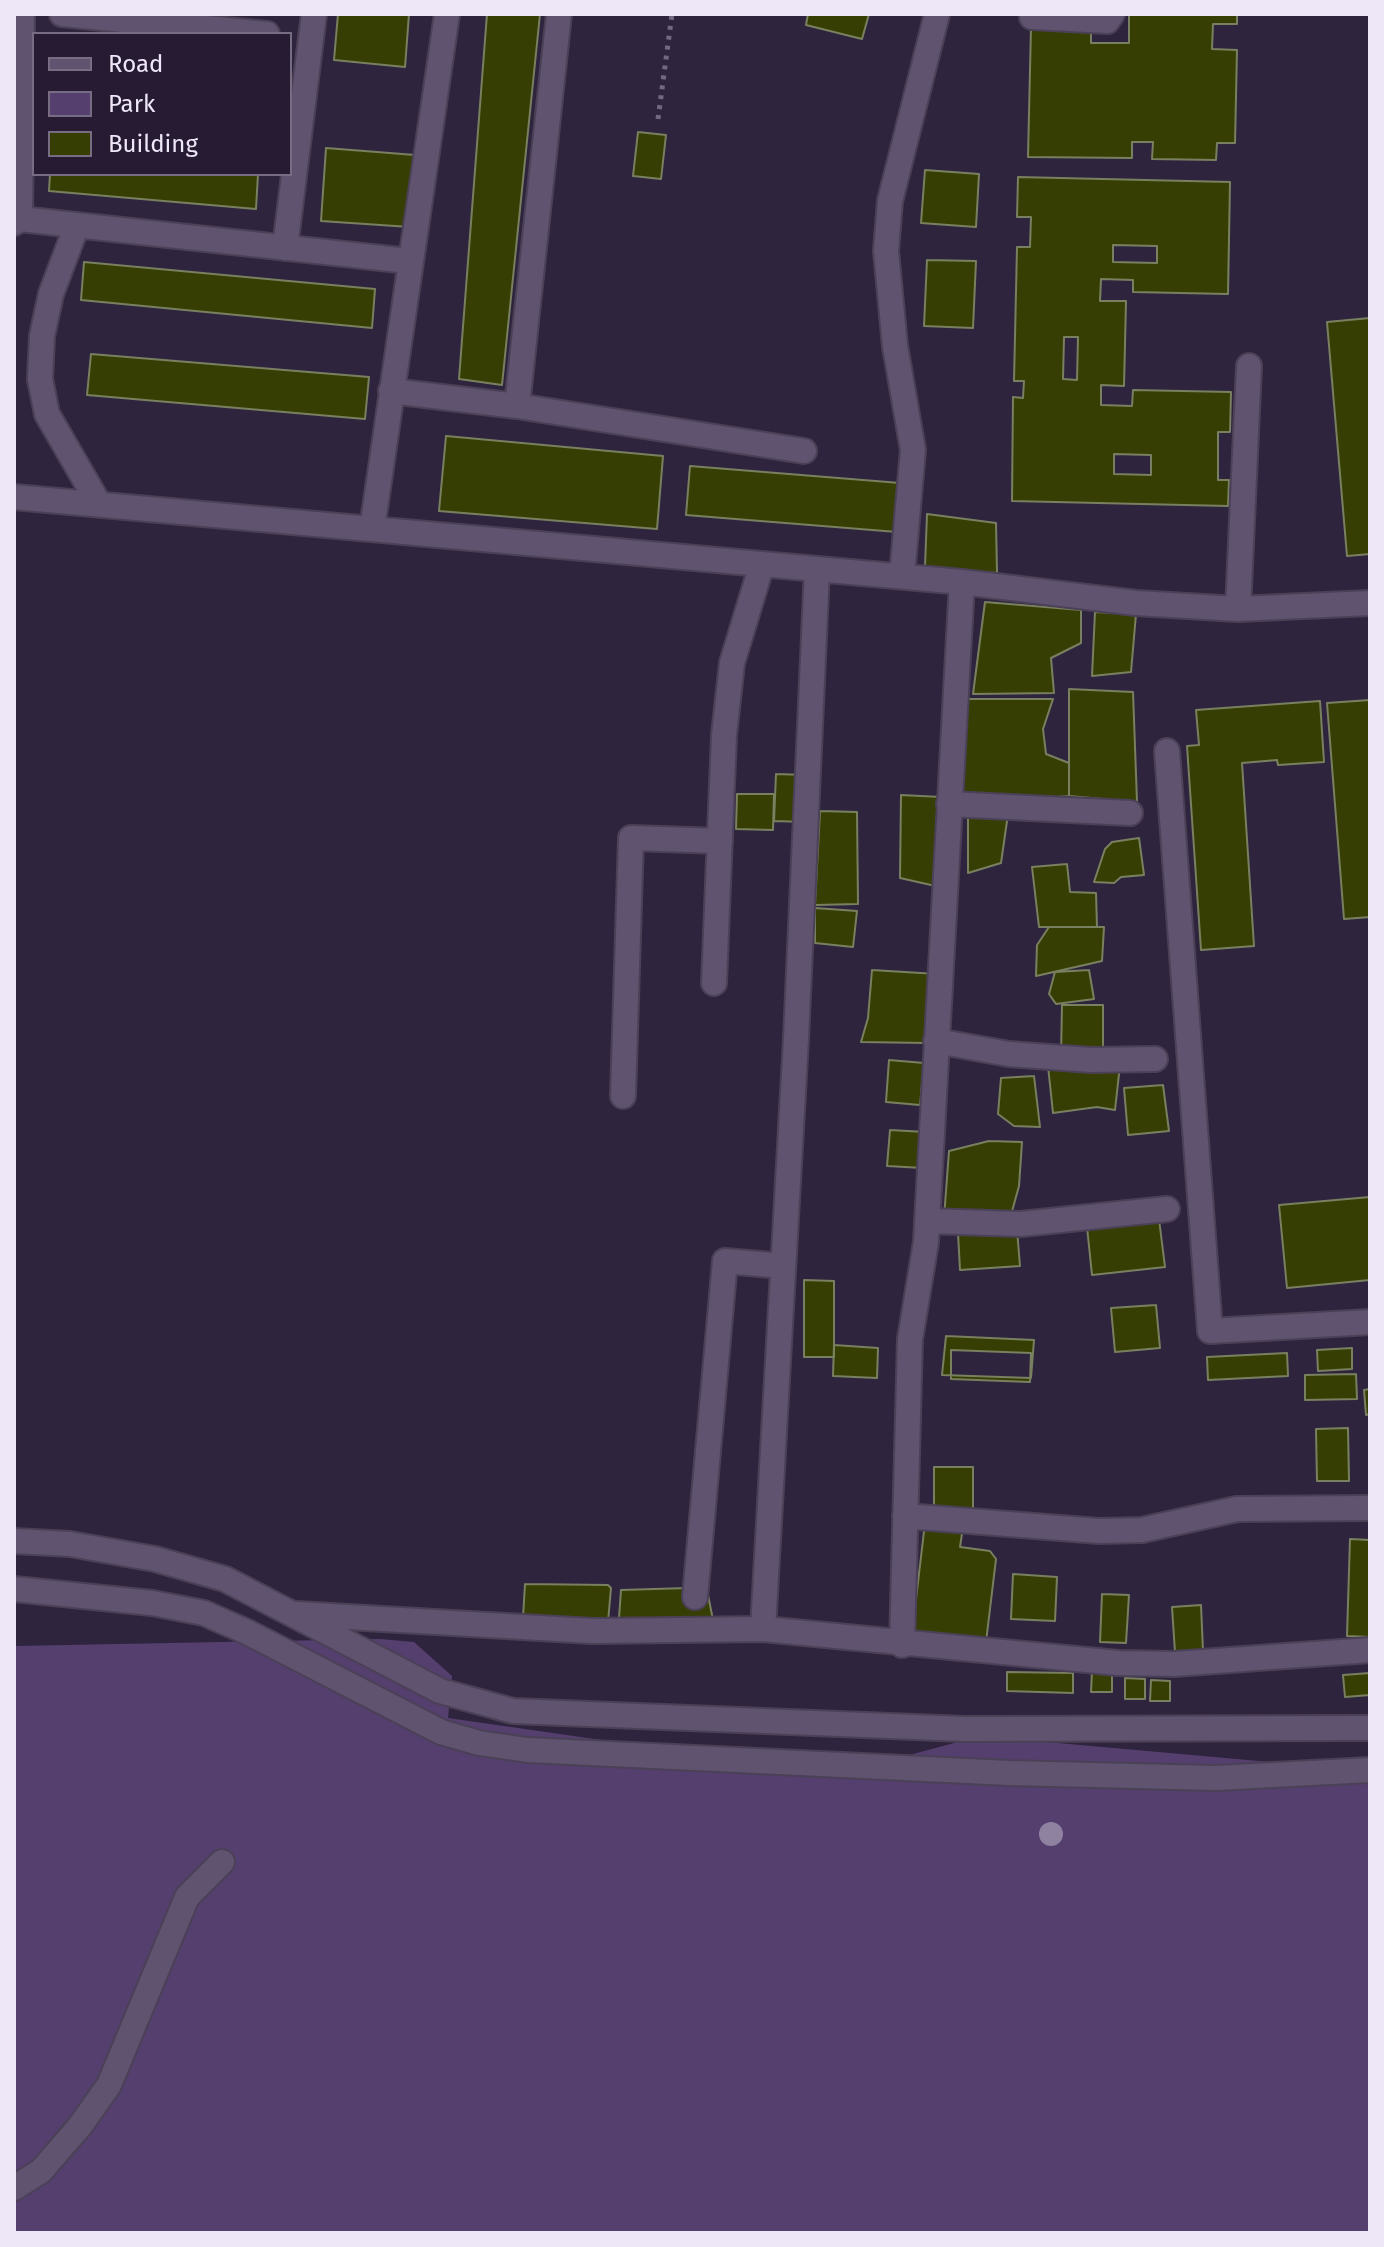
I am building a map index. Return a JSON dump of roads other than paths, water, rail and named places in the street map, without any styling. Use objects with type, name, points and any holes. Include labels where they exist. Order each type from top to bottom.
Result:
[{"type":"street","points":[[22,14],[17,221],[409,261]]},
{"type":"street","points":[[62,14],[246,32]]},
{"type":"street","points":[[372,529],[447,14]]},
{"type":"street","points":[[517,406],[559,14]]},
{"type":"street","points":[[902,576],[913,450],[895,346],[886,251],[890,201],[937,14]]},
{"type":"street","points":[[1032,17],[1107,21],[1112,14]]},
{"type":"street","points":[[292,171],[305,29]]},
{"type":"street","points":[[285,248],[292,176]]},
{"type":"street","points":[[77,225],[51,294],[42,336],[40,379],[47,414],[99,504]]},
{"type":"street","points":[[1238,609],[1249,366]]},
{"type":"street","points":[[391,391],[517,406],[804,451]]},
{"type":"street","points":[[14,497],[902,576],[1136,603],[1238,609],[1370,603]]},
{"type":"street","points":[[714,983],[732,663],[762,564]]},
{"type":"street","points":[[763,1629],[817,569]]},
{"type":"street","points":[[902,1645],[910,1339],[927,1221],[962,582]]},
{"type":"street","points":[[1167,751],[1210,1331],[1370,1322]]},
{"type":"street","points":[[949,804],[1130,813]]},
{"type":"street","points":[[623,1096],[631,838],[720,841]]},
{"type":"street","points":[[936,1041],[1009,1054],[1091,1060],[1155,1059]]},
{"type":"street","points":[[927,1221],[1021,1224],[1167,1209]]},
{"type":"street","points":[[695,1597],[725,1261],[783,1266]]},
{"type":"street","points":[[905,1516],[1099,1531],[1142,1530],[1237,1509],[1370,1508]]},
{"type":"street","points":[[14,1541],[70,1544],[155,1559],[225,1579],[440,1691],[513,1711],[965,1729],[1370,1728]]},
{"type":"street","points":[[14,1589],[152,1603],[204,1613],[441,1732],[527,1750],[697,1761],[1025,1774],[1216,1778],[1370,1770]]},
{"type":"street","points":[[296,1614],[592,1631],[763,1629],[902,1645],[1174,1664],[1370,1650]]},
{"type":"street","points":[[14,2188],[41,2171],[80,2126],[109,2085],[187,1897],[222,1862]]}]
